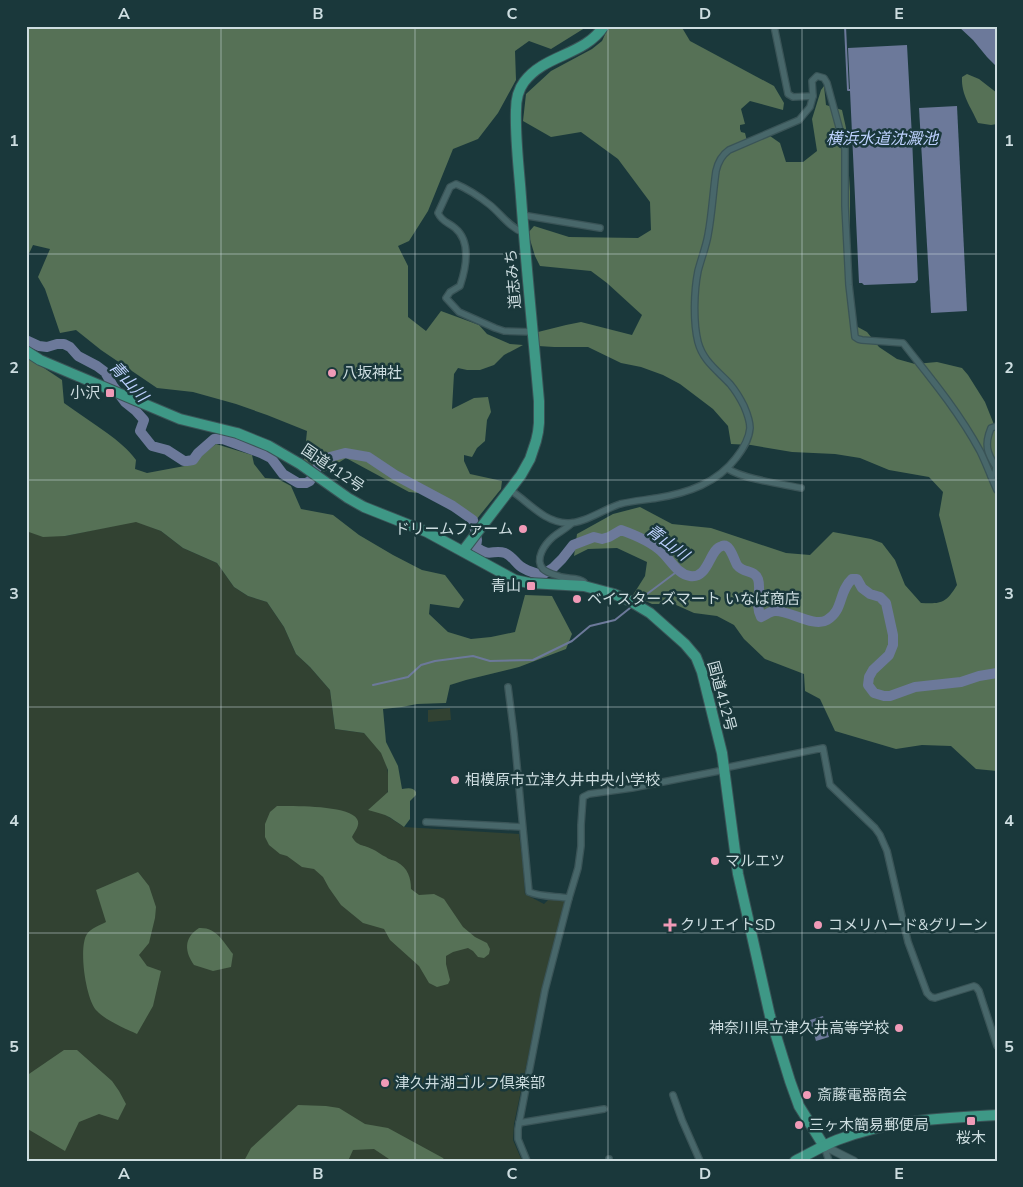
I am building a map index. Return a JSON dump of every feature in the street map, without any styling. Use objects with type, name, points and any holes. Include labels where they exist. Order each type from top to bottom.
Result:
[{"type":"highway","name":"道志みち","points":[[463,551],[521,475],[530,459],[538,432],[539,412],[522,216],[516,110],[519,91],[524,82],[538,69],[548,62],[584,46],[604,26]]},
{"type":"highway","name":"国道412号","points":[[26,351],[40,360],[180,419],[237,433],[269,446],[289,457],[364,507],[428,532],[515,580],[529,583],[584,586],[614,594],[630,601],[650,613],[686,644],[696,657],[702,672],[722,753],[738,874],[770,1016],[799,1106],[824,1146]]},
{"type":"highway","points":[[795,1161],[845,1137],[892,1124],[997,1115]]},
{"type":"street","points":[[774,26],[788,94],[793,97],[813,96]]},
{"type":"street","points":[[510,490],[542,515],[557,521],[572,523],[626,503],[664,497],[694,488],[713,480],[728,469],[746,442],[750,426],[748,416],[733,388],[707,362],[700,349],[697,339],[695,305],[698,269],[708,235],[717,166],[729,150],[799,120],[810,107],[813,96],[812,81],[817,76],[824,78],[827,83],[845,150],[845,206],[854,337],[862,340],[903,343],[929,374],[953,409],[979,450],[997,490]]},
{"type":"street","points":[[524,233],[517,230],[489,204],[456,184],[450,187],[438,212],[440,219],[461,234],[466,250],[460,286],[450,292],[446,298],[459,312],[496,328],[504,331],[533,332]]},
{"type":"street","points":[[522,216],[600,228]]},
{"type":"street","points":[[992,476],[996,467],[988,454],[987,443],[991,428],[996,427]]},
{"type":"street","points":[[728,469],[756,479],[801,488]]},
{"type":"street","points":[[572,523],[550,540],[541,553],[540,562],[542,568],[546,571],[563,578],[581,580],[584,582],[584,586]]},
{"type":"street","points":[[508,687],[529,892],[536,895],[569,898]]},
{"type":"street","points":[[527,1161],[518,1139],[519,1123],[545,990],[578,868],[583,797],[589,794],[632,788],[823,748],[830,785],[875,828],[884,842],[908,942],[927,993],[935,998],[976,987],[997,1046]]},
{"type":"street","points":[[426,822],[522,827]]},
{"type":"street","points":[[673,1096],[700,1161]]},
{"type":"street","points":[[519,1123],[604,1109]]},
{"type":"street","points":[[824,1146],[829,1161]]},
{"type":"street","points":[[824,1146],[854,1161]]},
{"type":"green space","points":[[26,26],[588,26],[551,49],[529,41],[515,51],[516,80],[498,113],[478,139],[453,149],[428,211],[409,241],[398,246],[408,266],[408,317],[426,331],[441,311],[479,325],[487,334],[510,344],[523,345],[504,355],[494,365],[480,370],[458,368],[454,374],[452,409],[474,398],[488,397],[491,412],[487,420],[485,441],[477,448],[472,457],[464,455],[464,461],[470,474],[502,481],[501,489],[476,520],[438,495],[409,492],[346,458],[324,472],[304,460],[307,431],[236,404],[193,392],[157,388],[101,350],[76,330],[60,333],[45,289],[38,277],[50,249],[33,245],[26,260]]},
{"type":"green space","points":[[609,26],[681,26],[690,41],[774,86],[784,103],[783,110],[750,101],[741,109],[745,124],[740,125],[740,129],[741,132],[745,133],[748,145],[770,136],[780,143],[786,162],[803,162],[817,151],[812,119],[824,86],[826,105],[842,110],[846,128],[850,191],[850,293],[856,326],[867,332],[879,347],[897,359],[915,364],[937,362],[962,368],[985,402],[997,432],[997,771],[976,769],[951,746],[922,745],[896,749],[835,731],[820,699],[805,691],[804,674],[765,659],[744,639],[734,625],[717,616],[694,613],[674,604],[652,604],[633,595],[645,576],[647,562],[617,548],[588,549],[574,556],[577,534],[613,514],[640,507],[672,524],[711,528],[786,553],[810,555],[833,532],[871,539],[882,543],[895,560],[905,585],[921,603],[943,601],[950,596],[957,585],[939,515],[943,492],[929,477],[889,470],[860,458],[731,444],[728,426],[713,409],[680,384],[663,375],[641,367],[621,363],[588,347],[538,346],[538,332],[581,322],[632,335],[642,315],[591,271],[540,266],[528,233],[534,226],[569,237],[638,238],[651,230],[650,202],[618,159],[581,132],[551,137],[523,121],[526,94],[551,71],[592,49],[602,41]]},
{"type":"green space","points":[[967,74],[979,79],[997,93],[997,124],[978,123],[963,90],[962,77]]},
{"type":"green space","points":[[26,356],[62,380],[64,403],[123,445],[136,460],[135,469],[147,473],[190,465],[216,444],[252,455],[254,464],[265,478],[278,479],[291,486],[301,509],[333,515],[359,535],[393,555],[422,570],[445,575],[464,600],[459,608],[430,604],[429,614],[448,632],[471,639],[515,632],[525,595],[552,596],[572,634],[566,649],[519,667],[450,685],[446,703],[417,704],[383,709],[386,742],[398,766],[402,789],[415,790],[416,795],[410,801],[410,819],[404,827],[388,816],[368,810],[388,792],[388,770],[381,753],[364,733],[335,729],[330,690],[296,654],[284,627],[267,602],[248,596],[234,587],[217,563],[183,548],[161,531],[136,522],[65,536],[43,537],[26,531]]},
{"type":"green space","points":[[136,521],[161,531],[183,548],[217,563],[234,587],[248,596],[267,602],[284,627],[296,654],[330,690],[335,729],[364,733],[377,746],[384,758],[387,766],[388,782],[384,814],[404,827],[519,834],[525,894],[544,904],[549,899],[564,901],[542,990],[514,1124],[513,1140],[522,1161],[26,1161],[26,531],[65,536]]},
{"type":"green space","points":[[450,708],[451,720],[428,722],[428,710]]},
{"type":"green space","points":[[277,806],[320,807],[352,814],[358,821],[358,826],[352,837],[354,840],[401,864],[408,874],[411,889],[419,895],[434,894],[444,899],[463,927],[475,937],[487,943],[490,949],[489,954],[484,958],[478,957],[468,948],[453,952],[446,956],[450,980],[448,984],[437,987],[429,983],[419,966],[390,940],[384,929],[363,923],[341,905],[323,877],[314,869],[302,867],[269,845],[265,837],[265,824],[270,812]]},
{"type":"green space","points":[[138,872],[149,886],[156,907],[149,943],[139,955],[147,966],[161,971],[153,1006],[137,1034],[105,1018],[93,1005],[84,974],[83,950],[88,932],[106,922],[96,890]]},
{"type":"green space","points":[[199,928],[215,932],[222,940],[233,954],[231,967],[213,971],[194,965],[187,950],[187,945],[190,936]]},
{"type":"green space","points":[[64,1050],[77,1050],[112,1081],[126,1104],[118,1120],[99,1114],[79,1122],[65,1151],[26,1128],[26,1076]]},
{"type":"green space","points":[[298,1105],[339,1108],[365,1124],[388,1128],[443,1158],[445,1161],[392,1161],[374,1149],[353,1150],[348,1161],[244,1161],[251,1148]]},
{"type":"water","points":[[958,26],[994,26],[997,29],[997,67],[973,40]]},
{"type":"water","name":"横浜水道沈澱池","points":[[907,45],[918,280],[915,283],[864,285],[859,283],[848,48]]},
{"type":"water","name":"横浜水道沈澱池","points":[[957,106],[967,311],[931,313],[919,108]]},
{"type":"water","points":[[823,1016],[829,1037],[816,1041],[810,1020]]},
{"type":"waterway","points":[[845,26],[848,90],[850,90]]},
{"type":"waterway","name":"青山川","points":[[26,340],[39,346],[47,347],[64,344],[70,347],[78,356],[105,372],[125,402],[144,420],[140,431],[152,446],[167,450],[184,461],[193,460],[214,439],[223,439],[271,458],[283,474],[298,483],[306,483],[310,481],[318,466],[330,457],[345,453],[368,457],[395,475],[453,506],[473,520],[477,540],[476,547],[488,553],[505,553],[522,568],[542,575],[553,568],[573,545],[594,537],[602,539],[609,537],[621,530],[652,544],[677,569],[690,576],[696,576],[701,573],[714,552],[718,548],[725,546],[729,549],[737,565],[743,570],[754,574],[758,579],[758,607],[761,617],[770,612],[781,611],[815,622],[822,622],[832,616],[839,606],[848,584],[852,579],[857,579],[862,588],[870,594],[880,597],[886,603],[893,635],[893,645],[889,655],[873,670],[869,677],[868,685],[874,693],[890,696],[915,687],[961,682],[997,673]]},
{"type":"waterway","points":[[639,600],[679,570]]},
{"type":"waterway","points":[[373,685],[408,677],[421,665],[435,661],[473,656],[490,661],[533,660],[572,641],[590,626],[615,620],[630,608]]},
{"type":"place","name":"八坂神社","points":[[332,373]]},
{"type":"place","name":"小沢","points":[[110,393]]},
{"type":"place","name":"ドリームファーム","points":[[523,529]]},
{"type":"place","name":"青山","points":[[531,586]]},
{"type":"place","name":"ベイスターズマート いなば商店","points":[[577,599]]},
{"type":"place","name":"相模原市立津久井中央小学校","points":[[455,780]]},
{"type":"place","name":"マルエツ","points":[[715,861]]},
{"type":"place","name":"クリエイトSD","points":[[670,925]]},
{"type":"place","name":"コメリハード&グリーン","points":[[818,925]]},
{"type":"place","name":"神奈川県立津久井高等学校","points":[[899,1028]]},
{"type":"place","name":"津久井湖ゴルフ倶楽部","points":[[385,1083]]},
{"type":"place","name":"斎藤電器商会","points":[[807,1095]]},
{"type":"place","name":"桜木","points":[[971,1121]]},
{"type":"place","name":"三ヶ木簡易郵便局","points":[[799,1125]]}]
